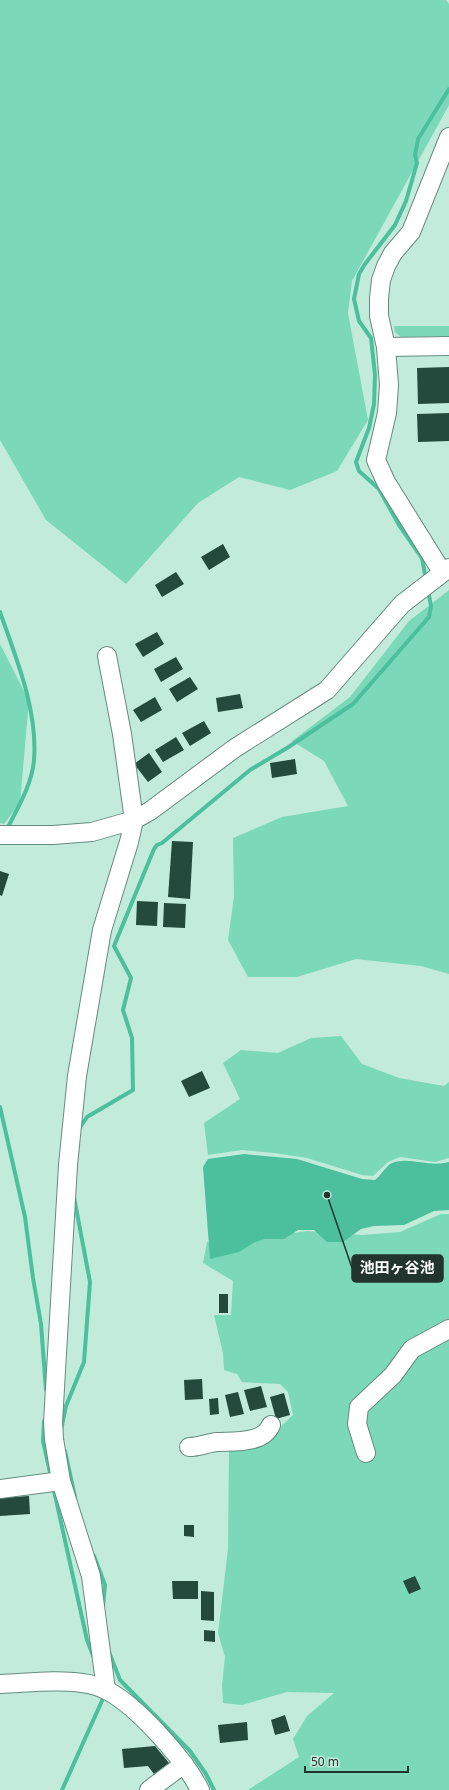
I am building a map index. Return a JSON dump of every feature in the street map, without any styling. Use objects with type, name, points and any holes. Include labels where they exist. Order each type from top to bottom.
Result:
[{"type":"street","points":[[0,835],[53,835],[92,832],[134,820],[150,811],[235,748],[327,690],[402,604],[445,570],[386,482],[376,460],[387,413],[389,385],[386,347],[379,316],[381,280],[393,253],[411,232],[449,137]]},
{"type":"street","points":[[386,347],[449,346]]},
{"type":"street","points":[[106,1690],[91,1576],[66,1495],[60,1481],[53,1422],[68,1164],[77,1076],[102,930],[129,842],[134,820],[122,734],[107,656]]},
{"type":"street","points":[[366,1453],[357,1424],[359,1407],[393,1375],[412,1350],[449,1329]]},
{"type":"street","points":[[189,1447],[203,1446],[215,1442],[233,1442],[250,1439],[263,1435],[268,1430],[270,1425]]},
{"type":"street","points":[[0,1489],[60,1481]]},
{"type":"street","points":[[0,1684],[82,1683],[106,1690],[118,1697],[178,1755],[193,1775],[200,1790]]},
{"type":"street","points":[[149,1790],[184,1764]]},
{"type":"shaded area","points":[[0,0],[446,0],[449,4],[449,105],[352,281],[348,313],[368,420],[337,471],[290,490],[239,477],[198,503],[126,584],[46,520],[0,440]]},
{"type":"shaded area","points":[[394,326],[449,326],[449,336],[401,337],[395,332]]},
{"type":"shaded area","points":[[449,590],[449,974],[421,966],[356,959],[297,977],[248,977],[228,940],[234,896],[233,838],[282,817],[348,806],[324,761],[292,741],[350,697],[409,621]]},
{"type":"shaded area","points":[[0,644],[29,701],[20,803],[4,824],[0,823]]},
{"type":"shaded area","points":[[341,1036],[362,1064],[399,1078],[444,1086],[449,1082],[449,1158],[435,1162],[400,1157],[388,1162],[373,1176],[362,1175],[307,1158],[274,1153],[242,1150],[208,1155],[204,1123],[240,1099],[223,1063],[241,1050],[278,1053],[311,1038]]},
{"type":"shaded area","points":[[244,1154],[297,1159],[362,1179],[375,1180],[390,1164],[396,1162],[410,1161],[434,1164],[449,1162],[449,1210],[434,1211],[404,1225],[374,1226],[361,1229],[343,1242],[327,1242],[314,1230],[298,1230],[284,1239],[265,1239],[255,1242],[239,1252],[210,1259],[203,1167],[208,1159]]},
{"type":"shaded area","points":[[441,1214],[449,1214],[449,1790],[248,1790],[299,1757],[293,1739],[307,1716],[334,1693],[287,1692],[242,1705],[223,1703],[222,1685],[225,1657],[218,1633],[228,1549],[229,1449],[263,1443],[293,1415],[288,1392],[280,1384],[242,1382],[237,1374],[224,1370],[223,1353],[214,1315],[231,1315],[233,1281],[203,1263],[207,1242],[242,1246],[264,1237],[307,1231],[362,1235],[400,1232]]},
{"type":"building","points":[[449,367],[449,403],[418,404],[417,368]]},
{"type":"building","points":[[449,413],[449,441],[418,442],[417,414]]},
{"type":"building","points":[[223,544],[230,557],[209,570],[201,557]]},
{"type":"building","points":[[176,572],[184,584],[162,597],[155,585]]},
{"type":"building","points":[[157,632],[164,644],[143,657],[135,644]]},
{"type":"building","points":[[176,657],[183,669],[161,682],[154,669]]},
{"type":"building","points":[[190,677],[198,689],[177,702],[169,689]]},
{"type":"building","points":[[240,694],[243,708],[218,712],[216,698]]},
{"type":"building","points":[[155,697],[162,710],[141,722],[133,710]]},
{"type":"building","points":[[204,721],[211,733],[190,746],[182,733]]},
{"type":"building","points":[[176,737],[184,750],[163,762],[155,750]]},
{"type":"building","points":[[149,753],[162,772],[148,782],[134,764]]},
{"type":"building","points":[[295,759],[297,774],[272,778],[270,763]]},
{"type":"building","points":[[172,841],[193,842],[190,899],[168,897]]},
{"type":"building","points":[[0,871],[9,874],[2,896],[0,895]]},
{"type":"building","points":[[137,901],[158,902],[157,926],[136,925]]},
{"type":"building","points":[[164,903],[186,904],[185,928],[163,927]]},
{"type":"building","points":[[202,1071],[210,1088],[189,1097],[181,1081]]},
{"type":"building","points":[[219,1294],[228,1294],[228,1313],[219,1313]]},
{"type":"building","points":[[202,1379],[203,1399],[185,1400],[184,1380]]},
{"type":"building","points":[[261,1386],[267,1407],[250,1411],[244,1390]]},
{"type":"building","points":[[238,1392],[244,1414],[230,1417],[225,1395]]},
{"type":"building","points":[[284,1393],[290,1415],[276,1419],[270,1397]]},
{"type":"building","points":[[218,1398],[219,1414],[210,1415],[209,1399]]},
{"type":"building","points":[[29,1496],[30,1514],[0,1516],[0,1498]]},
{"type":"building","points":[[184,1525],[194,1525],[194,1537],[184,1536]]},
{"type":"building","points":[[415,1576],[421,1589],[409,1594],[403,1581]]},
{"type":"building","points":[[172,1581],[198,1581],[198,1599],[173,1599]]},
{"type":"building","points":[[201,1591],[214,1592],[214,1621],[201,1620]]},
{"type":"building","points":[[204,1630],[215,1631],[215,1642],[204,1641]]},
{"type":"building","points":[[285,1715],[290,1731],[275,1735],[271,1720]]},
{"type":"building","points":[[247,1722],[248,1740],[220,1743],[218,1725]]},
{"type":"building","points":[[155,1746],[169,1763],[154,1774],[148,1766],[124,1768],[122,1749]]},
{"type":"waterway","points":[[426,580],[422,558],[399,525],[379,489],[359,471],[356,462],[369,428],[374,404],[375,375],[371,338],[359,321],[354,299],[359,274],[395,225],[406,201],[417,163],[415,155],[418,139],[449,89]]},
{"type":"waterway","points":[[79,1129],[87,1117],[133,1090],[132,1038],[123,1010],[131,978],[114,946],[154,849],[250,770],[287,748],[353,704],[429,617],[431,606],[428,590]]},
{"type":"waterway","points":[[0,612],[24,684],[33,722],[34,741],[34,760],[30,779],[6,831]]},
{"type":"waterway","points":[[0,1107],[25,1217],[41,1324],[46,1390]]},
{"type":"waterway","points":[[61,1430],[66,1406],[84,1362],[90,1282],[74,1197]]},
{"type":"waterway","points":[[44,1421],[43,1441],[51,1477]]},
{"type":"waterway","points":[[65,1451],[75,1497]]},
{"type":"waterway","points":[[53,1486],[87,1640],[94,1658]]},
{"type":"waterway","points":[[94,1556],[105,1585],[103,1606]]},
{"type":"waterway","points":[[109,1652],[120,1680],[190,1751],[206,1774],[214,1790]]},
{"type":"waterway","points":[[62,1790],[105,1694]]},
{"type":"place","name":"池田ヶ谷池","points":[[327,1195]]}]
